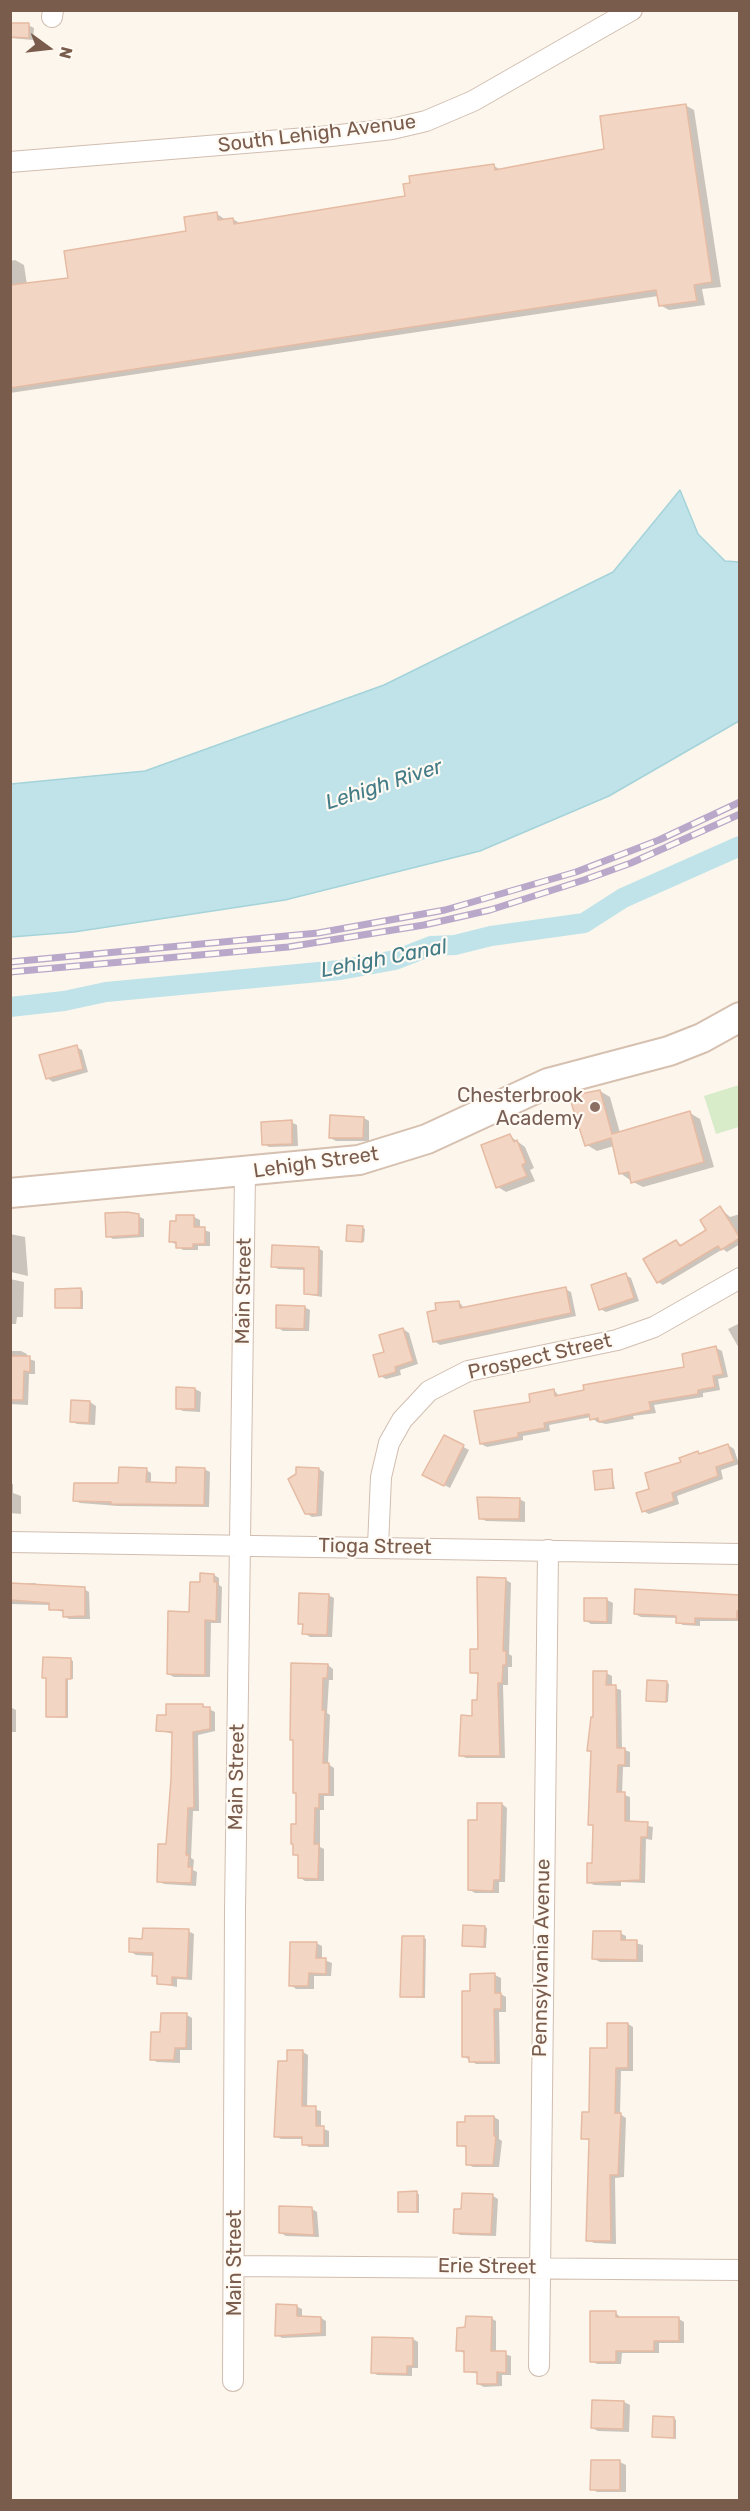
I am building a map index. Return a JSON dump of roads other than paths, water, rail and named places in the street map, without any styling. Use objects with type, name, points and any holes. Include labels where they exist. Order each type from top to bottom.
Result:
[{"type":"street","name":"South Lehigh Avenue","points":[[10,162],[330,136],[392,129],[426,121],[473,101],[632,10]]},
{"type":"street","name":"Lehigh Street","points":[[10,1193],[323,1166],[382,1155],[427,1139],[488,1108],[548,1083],[669,1051],[702,1038],[740,1017]]},
{"type":"street","name":"Main Street","points":[[234,2381],[235,1911],[245,1172]]},
{"type":"street","name":"Prospect Street","points":[[378,1546],[381,1477],[389,1443],[402,1420],[429,1391],[468,1371],[617,1340],[654,1327],[740,1278]]},
{"type":"street","name":"Tioga Street","points":[[10,1542],[378,1546],[740,1554]]},
{"type":"street","name":"Pennsylvania Avenue","points":[[539,2366],[548,1550]]},
{"type":"street","name":"Erie Street","points":[[235,2266],[386,2265],[740,2270]]},
{"type":"water","name":"Lehigh River","points":[[680,490],[698,534],[725,561],[739,562],[739,721],[609,796],[480,851],[285,900],[74,932],[11,937],[11,784],[145,771],[384,685],[613,572]]},
{"type":"waterway","name":"Lehigh Canal","points":[[10,1007],[64,1001],[106,992],[340,970],[395,960],[431,946],[455,945],[491,936],[584,923],[623,898],[740,846]]},
{"type":"railway","points":[[10,962],[318,933],[445,910],[576,872],[659,840],[740,802]]},
{"type":"railway","points":[[10,972],[288,947],[424,925],[490,910],[584,880],[631,863],[740,814]]},
{"type":"place","name":"Chesterbrook Academy","points":[[595,1107]]}]
